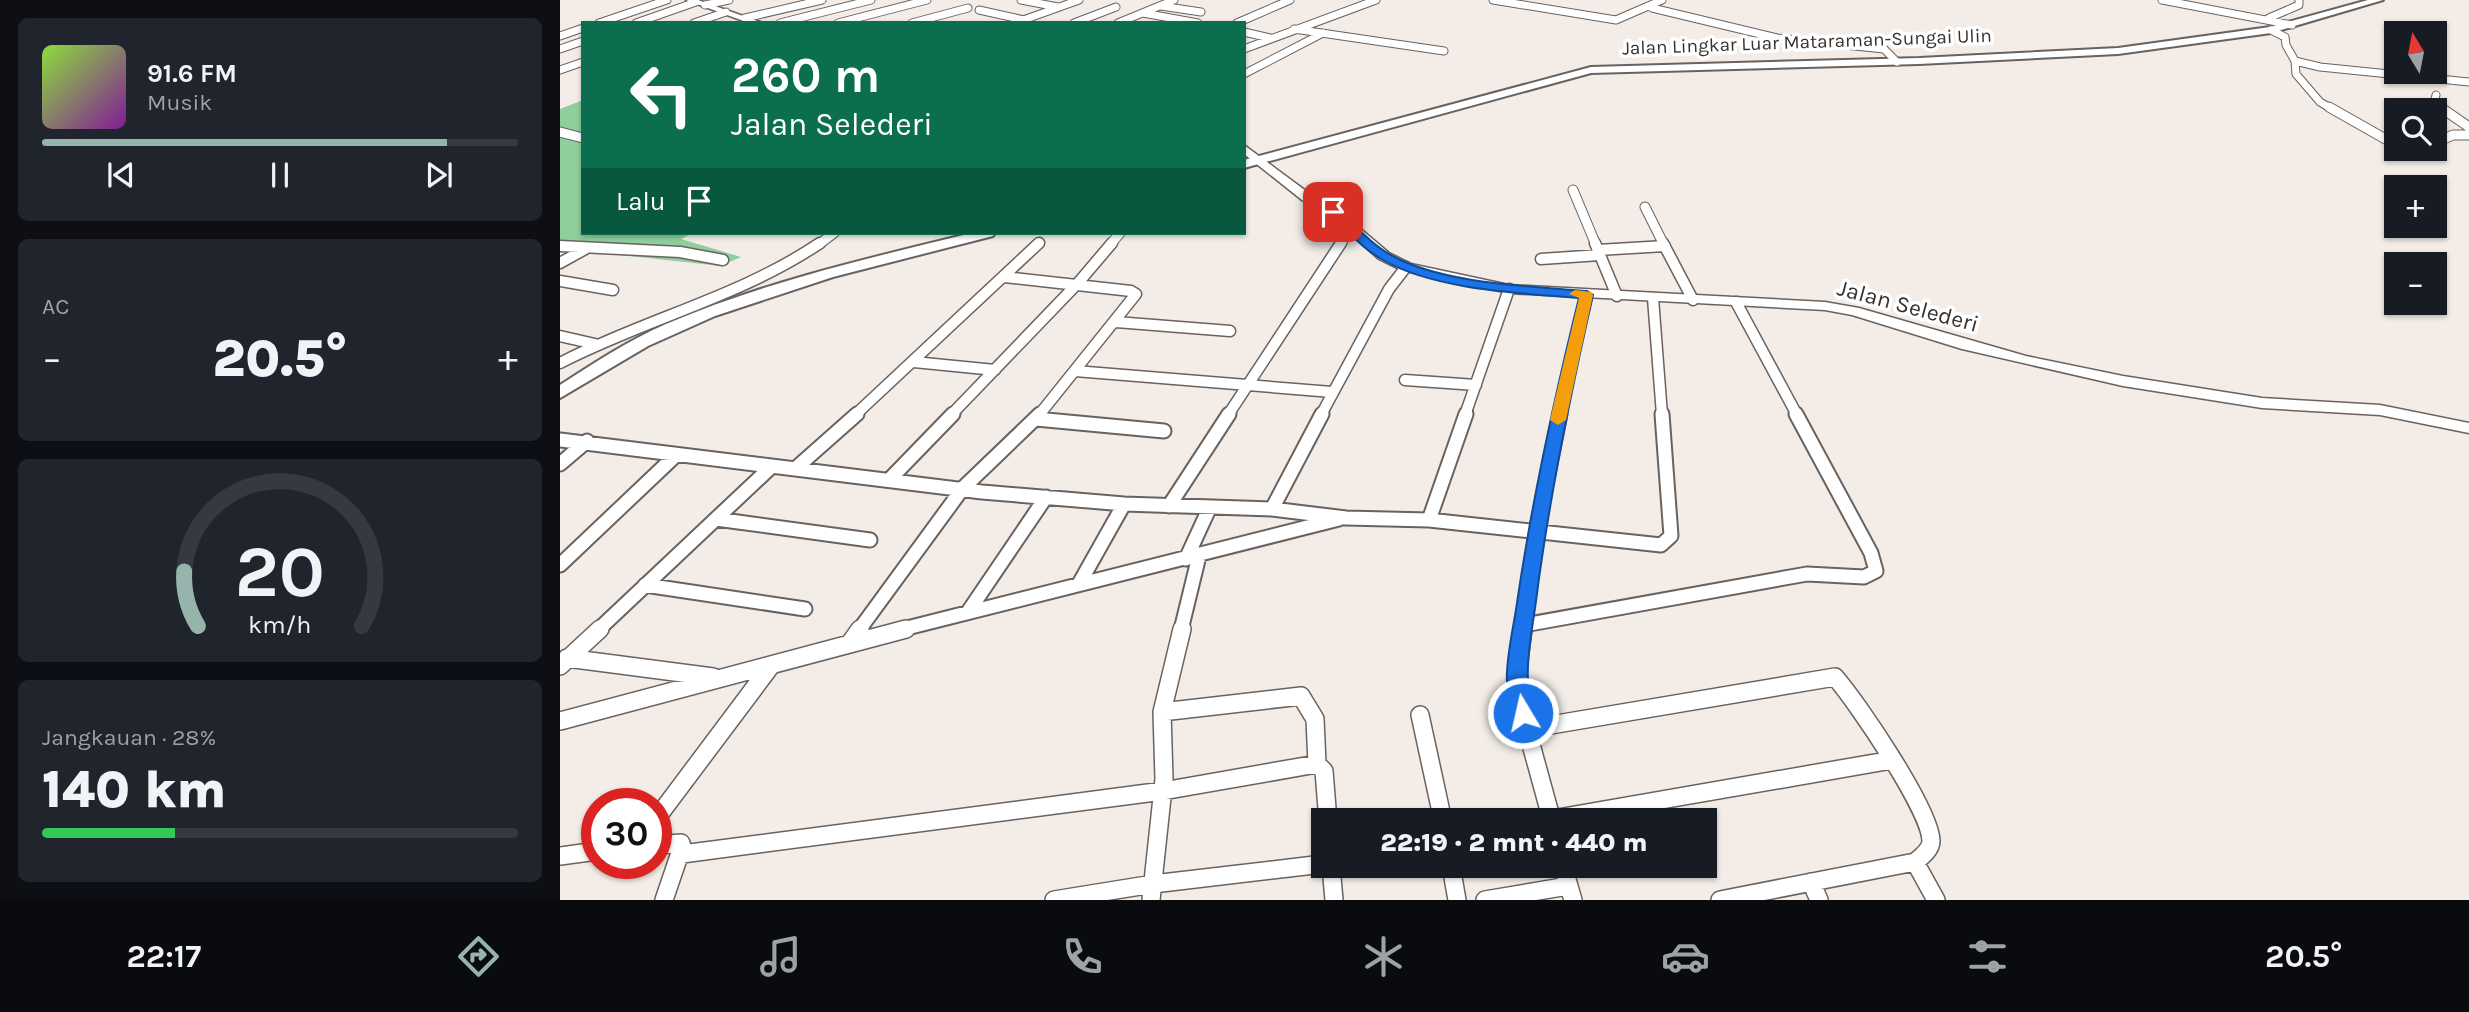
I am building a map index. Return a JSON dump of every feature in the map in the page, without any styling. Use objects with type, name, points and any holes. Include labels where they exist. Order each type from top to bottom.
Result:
[{"type":"main road","name":"Jalan Lingkar Luar Mataraman-Sungai Ulin","points":[[1246,164],[1591,70],[1898,62],[2118,51],[2270,24],[2292,25],[2378,0]]},
{"type":"main road","points":[[560,393],[644,342],[718,309],[868,264],[980,235]]},
{"type":"street","points":[[606,21],[667,0]]},
{"type":"street","points":[[642,21],[697,2],[729,0]]},
{"type":"street","points":[[745,18],[822,0]]},
{"type":"street","points":[[788,21],[871,0]]},
{"type":"street","points":[[846,21],[927,0]]},
{"type":"street","points":[[1021,0],[1058,7]]},
{"type":"street","points":[[1021,21],[1079,0]]},
{"type":"street","points":[[1123,21],[1174,0]]},
{"type":"street","points":[[1242,21],[1290,0]]},
{"type":"street","points":[[1246,48],[1376,0]]},
{"type":"street","points":[[1493,0],[1616,20],[1630,18],[1639,10],[1652,8],[1777,38],[1884,49],[1898,62]]},
{"type":"street","points":[[1652,8],[1662,0]]},
{"type":"street","points":[[2162,0],[2270,24],[2285,37],[2286,45],[2295,61],[2296,74],[2320,102],[2384,138]]},
{"type":"street","points":[[2270,24],[2299,5],[2299,0]]},
{"type":"street","points":[[1347,1],[1360,5]]},
{"type":"street","points":[[697,2],[753,21]]},
{"type":"street","points":[[1160,6],[1201,12]]},
{"type":"street","points":[[1079,21],[1116,7]]},
{"type":"street","points":[[919,21],[968,8]]},
{"type":"street","points":[[979,10],[1024,20]]},
{"type":"street","points":[[700,21],[726,12]]},
{"type":"street","points":[[1142,13],[1187,21]]},
{"type":"street","points":[[560,36],[581,29]]},
{"type":"street","points":[[1294,29],[1444,51]]},
{"type":"street","points":[[1246,32],[1270,38]]},
{"type":"street","points":[[1246,73],[1323,33]]},
{"type":"street","points":[[560,49],[581,42]]},
{"type":"street","points":[[1246,42],[1254,44]]},
{"type":"street","points":[[2295,61],[2469,82]]},
{"type":"street","points":[[560,70],[581,63]]},
{"type":"street","points":[[2436,95],[2434,103],[2439,108],[2469,127]]},
{"type":"street","points":[[560,132],[580,135]]},
{"type":"street","points":[[2447,138],[2469,135]]},
{"type":"street","name":"Jalan Selederi","points":[[1246,150],[1306,197],[1333,212],[1384,256],[1406,267],[1453,279],[1509,289],[1825,306],[1854,310],[1967,346],[2123,381],[2262,403],[2402,413],[2469,428]]},
{"type":"street","points":[[1573,190],[1617,296]]},
{"type":"street","points":[[1645,207],[1693,300]]},
{"type":"street","points":[[1169,506],[1350,229]]},
{"type":"street","points":[[560,363],[595,344],[725,295],[800,258],[831,235]]},
{"type":"street","points":[[888,480],[1078,283],[1118,235]]},
{"type":"street","points":[[796,468],[914,362],[1039,243]]},
{"type":"street","points":[[560,246],[680,252],[723,260]]},
{"type":"street","points":[[1541,259],[1665,246]]},
{"type":"street","points":[[560,263],[588,247]]},
{"type":"street","points":[[1272,509],[1389,289],[1406,267]]},
{"type":"street","points":[[850,643],[963,488],[1036,419],[1136,294],[1078,283],[1004,277]]},
{"type":"street","points":[[560,281],[613,290]]},
{"type":"street","points":[[1430,520],[1509,289]]},
{"type":"street","points":[[1549,808],[1518,697],[1517,682],[1536,534],[1563,396],[1587,295]]},
{"type":"street","points":[[560,440],[675,456],[1046,497],[1209,509],[1272,509],[1346,518],[1430,520],[1536,534],[1661,545],[1669,540],[1653,298]]},
{"type":"street","points":[[1524,625],[1807,574],[1864,577],[1875,571],[1877,566],[1871,553],[1736,302]]},
{"type":"street","points":[[1116,322],[1230,331]]},
{"type":"street","points":[[560,337],[595,344]]},
{"type":"street","points":[[914,362],[995,370]]},
{"type":"street","points":[[1075,371],[1332,392]]},
{"type":"street","points":[[1405,380],[1476,385]]},
{"type":"street","points":[[1036,419],[1164,431]]},
{"type":"street","points":[[560,464],[587,442]]},
{"type":"street","points":[[560,565],[675,456]]},
{"type":"street","points":[[564,662],[771,467]]},
{"type":"street","points":[[968,612],[1046,497]]},
{"type":"street","points":[[1079,584],[1124,504]]},
{"type":"street","points":[[1152,892],[1163,791],[1162,712],[1193,558],[1209,509]]},
{"type":"street","points":[[560,721],[968,612],[1346,518]]},
{"type":"street","points":[[716,519],[870,540]]},
{"type":"street","points":[[645,585],[805,609]]},
{"type":"street","points":[[564,662],[720,678]]},
{"type":"street","points":[[672,798],[770,667]]},
{"type":"street","points":[[1527,729],[1836,677],[1848,690],[1892,760],[1928,826],[1932,840],[1928,850],[1915,862],[1720,900]]},
{"type":"street","points":[[1162,712],[1301,696],[1312,706],[1318,725],[1317,764],[1324,771],[1327,808]]},
{"type":"street","points":[[1420,715],[1440,808]]},
{"type":"street","points":[[1620,808],[1892,760]]},
{"type":"street","points":[[682,854],[1163,791],[1317,764]]},
{"type":"street","points":[[664,900],[682,854],[681,843],[672,844]]},
{"type":"street","points":[[560,856],[581,853]]},
{"type":"street","points":[[1915,862],[1936,900]]},
{"type":"street","points":[[1054,900],[1152,892],[1311,866]]},
{"type":"street","points":[[1332,878],[1334,900]]},
{"type":"street","points":[[1453,878],[1457,900]]},
{"type":"street","points":[[1811,882],[1819,900]]},
{"type":"street","points":[[1485,900],[1571,893]]},
{"type":"green space","points":[[581,101],[581,136],[560,131],[560,109]]},
{"type":"green space","points":[[560,134],[581,139],[581,235],[689,235],[681,239],[741,257],[721,266],[593,252],[560,245]]},
{"type":"slow traffic","points":[[1558,420],[1587,295],[1575,294]]},
{"type":"route","points":[[1333,212],[1384,256],[1406,267],[1509,289],[1587,295],[1563,396],[1536,534],[1518,667],[1518,697],[1523,713]]}]
